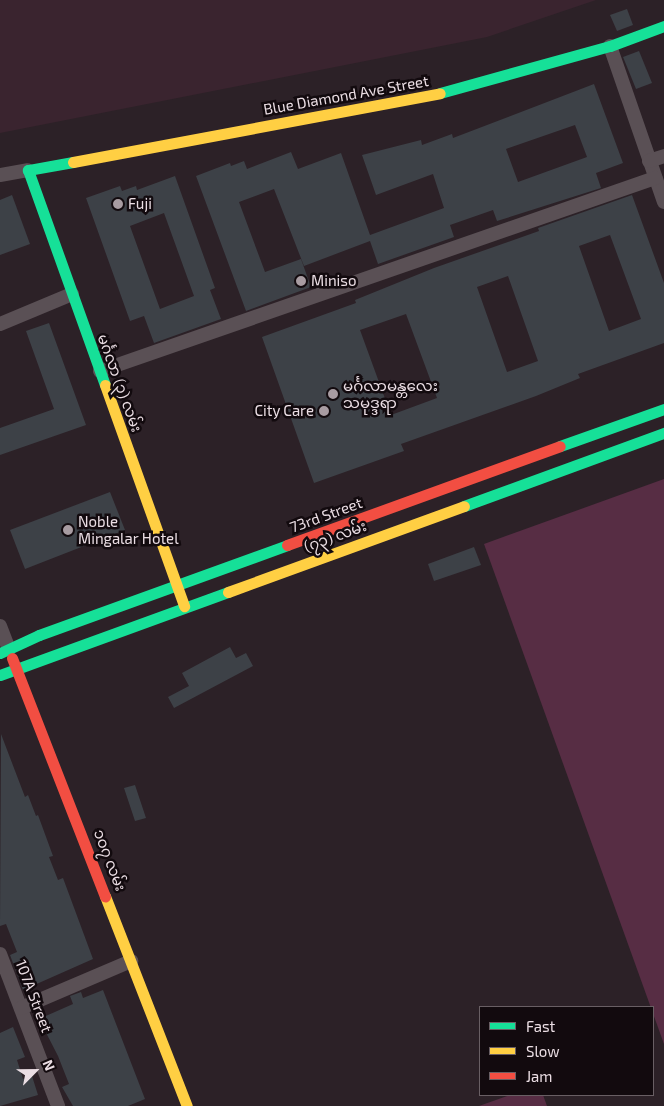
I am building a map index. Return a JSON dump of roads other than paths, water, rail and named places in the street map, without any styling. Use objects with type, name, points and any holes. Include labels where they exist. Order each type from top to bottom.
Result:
[{"type":"main road","name":"Blue Diamond Ave Street","points":[[28,170],[439,93],[610,46],[664,26]]},
{"type":"main road","name":"မင်္ဂလာ (၃) လမ်း","points":[[28,170],[184,606]]},
{"type":"main road","name":"73rd Street","points":[[4,651],[176,584],[664,410]]},
{"type":"main road","name":"(၇၃) လမ်း","points":[[17,669],[184,606],[664,433]]},
{"type":"main road","name":"၁၀၇ လမ်း","points":[[4,651],[17,669],[187,1106]]},
{"type":"main road","points":[[0,675],[17,669]]},
{"type":"street","points":[[610,46],[664,202]]},
{"type":"street","points":[[649,161],[664,156]]},
{"type":"street","points":[[0,175],[28,170]]},
{"type":"street","points":[[100,371],[655,178]]},
{"type":"street","points":[[0,324],[72,294]]},
{"type":"street","name":"၁၀၇ လမ်း","points":[[0,626],[4,651]]},
{"type":"street","name":"107A Street","points":[[0,954],[21,1008],[52,1104]]},
{"type":"street","points":[[21,1008],[131,961]]},
{"type":"place","name":"Fuji","points":[[118,204]]},
{"type":"place","name":"Miniso","points":[[301,281]]},
{"type":"place","name":"မင်္ဂလာမန္တလေး သမုဒ္ဒရာ","points":[[333,394]]},
{"type":"place","name":"City Care","points":[[324,411]]},
{"type":"place","name":"Noble Mingalar Hotel","points":[[68,530]]}]
